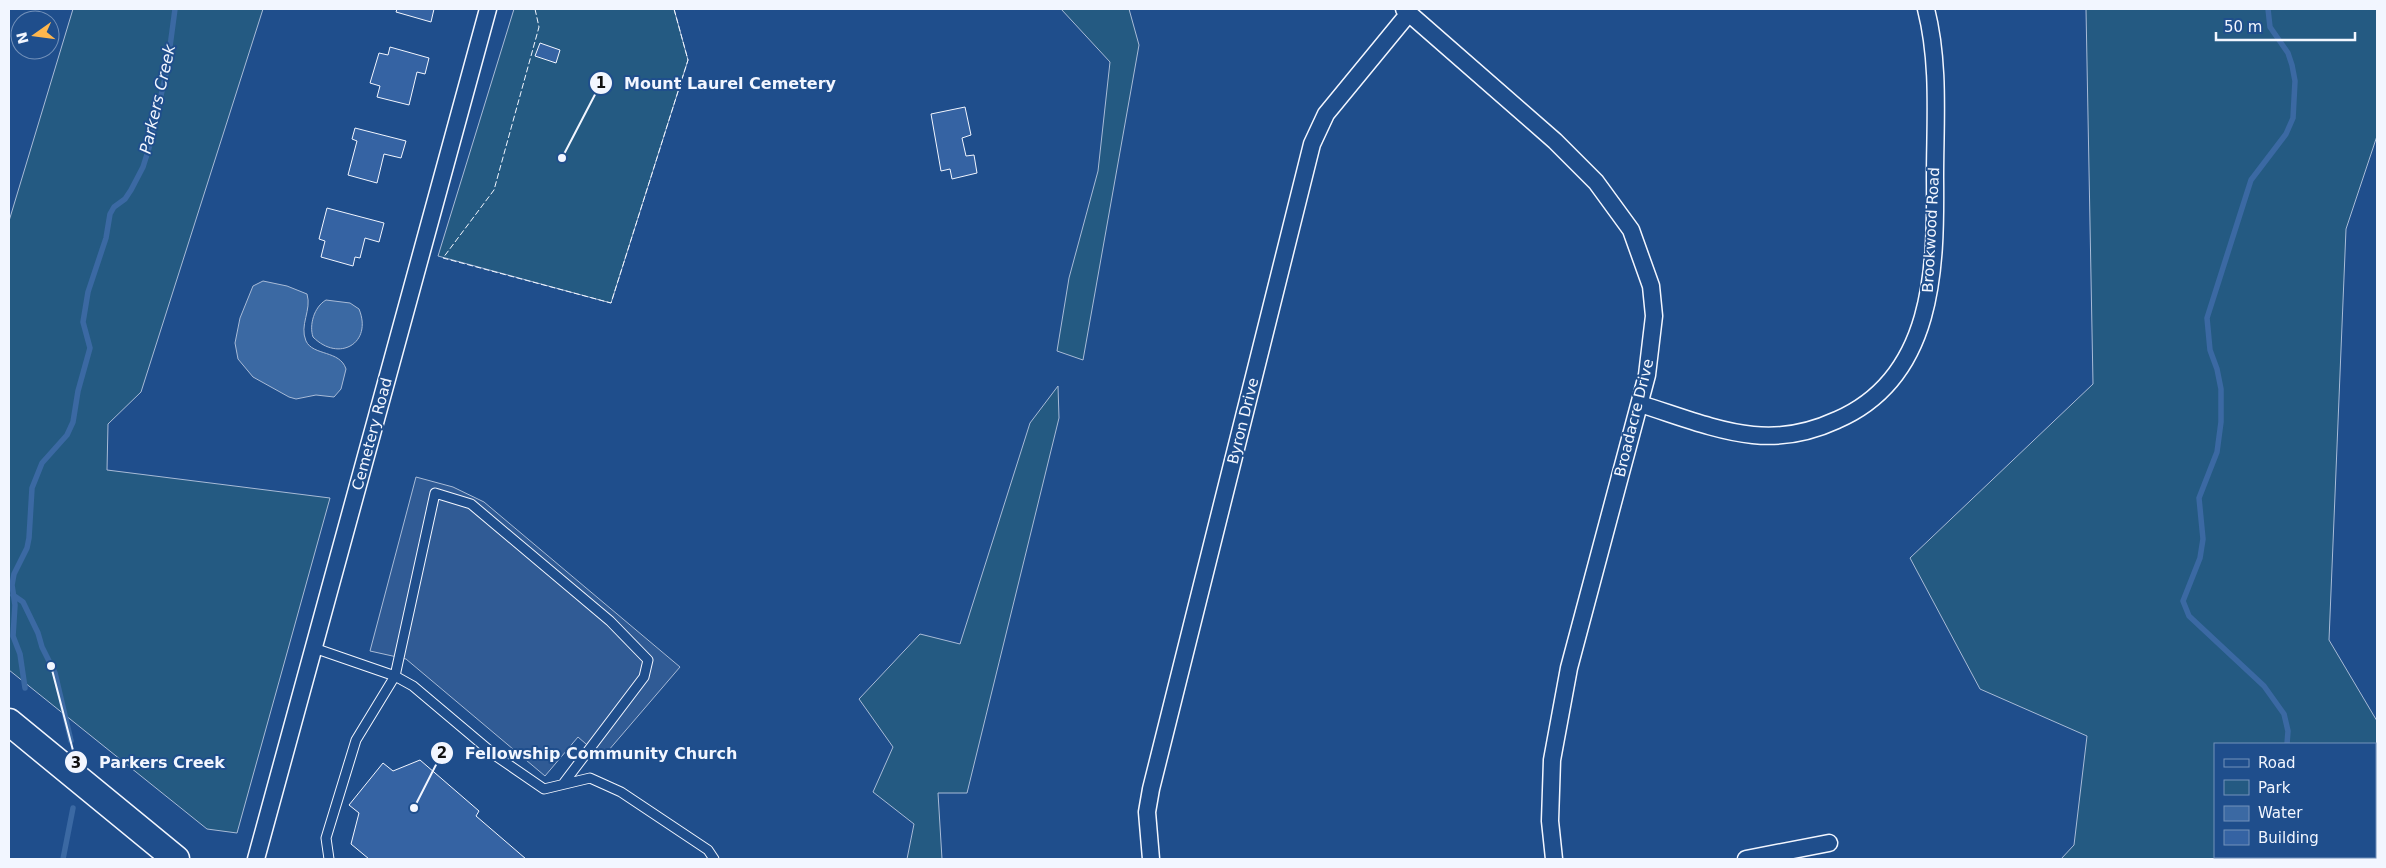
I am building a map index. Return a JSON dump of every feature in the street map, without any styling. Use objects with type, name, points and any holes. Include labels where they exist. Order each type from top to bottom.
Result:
[{"type":"main road","points":[[9,722],[176,859]]},
{"type":"street","name":"Cemetery Road","points":[[256,859],[488,9]]},
{"type":"street","name":"Brookwood Road","points":[[1640,404],[1733,432],[1777,436],[1826,425],[1849,415],[1870,402],[1890,384],[1905,363],[1916,339],[1924,314],[1933,261],[1936,203],[1935,87],[1931,30],[1926,9]]},
{"type":"street","name":"Broadacre Drive","points":[[1407,11],[1596,182],[1615,205],[1631,230],[1651,286],[1654,316],[1647,375],[1569,668],[1552,760],[1550,821],[1554,859]]},
{"type":"street","name":"Byron Drive","points":[[1151,859],[1147,812],[1151,789],[1312,144],[1326,114],[1407,11]]},
{"type":"street","points":[[1746,859],[1829,843]]},
{"type":"lane","points":[[329,859],[326,838],[356,740],[395,676],[435,493],[471,504],[610,621],[648,660],[644,676],[563,784]]},
{"type":"lane","points":[[314,648],[395,676],[413,686],[496,756],[544,789],[590,778],[621,792],[708,850],[714,859]]},
{"type":"green space","points":[[73,9],[263,9],[141,392],[108,424],[107,470],[330,498],[237,833],[207,829],[9,670],[9,221],[58,60],[60,60],[60,52]]},
{"type":"green space","points":[[514,9],[674,9],[688,60],[611,303],[438,256]]},
{"type":"green space","points":[[1061,9],[1129,9],[1139,45],[1083,360],[1057,351],[1069,278],[1098,171],[1110,62]]},
{"type":"green space","points":[[2086,9],[2377,9],[2377,136],[2346,229],[2329,640],[2377,721],[2376,838],[2376,743],[2214,743],[2214,858],[2363,859],[2061,859],[2074,845],[2087,736],[1980,689],[1910,558],[2093,384]]},
{"type":"green space","points":[[1058,386],[1059,418],[967,793],[938,793],[942,859],[907,859],[914,824],[873,792],[893,747],[859,699],[920,634],[960,644],[1030,423]]},
{"type":"shaded area","points":[[416,477],[453,487],[484,502],[680,667],[602,758],[578,737],[545,776],[406,659],[370,651]]},
{"type":"water","points":[[263,281],[287,286],[307,294],[308,306],[304,329],[306,341],[314,349],[338,359],[346,369],[341,389],[334,397],[316,395],[296,399],[289,397],[253,377],[238,359],[235,343],[240,318],[253,286]]},
{"type":"water","points":[[326,300],[350,303],[359,309],[362,321],[361,331],[357,340],[351,346],[343,349],[333,348],[323,345],[313,337],[312,322],[318,307]]},
{"type":"building","points":[[397,9],[434,9],[431,22],[396,12]]},
{"type":"building","points":[[540,43],[560,50],[556,63],[535,56]]},
{"type":"building","points":[[390,47],[429,58],[425,74],[417,72],[409,105],[377,97],[380,86],[370,83],[379,53],[388,55]]},
{"type":"building","points":[[965,107],[971,135],[962,138],[966,156],[974,155],[977,173],[952,179],[950,169],[941,171],[931,114]]},
{"type":"building","points":[[355,128],[406,141],[401,158],[384,154],[377,183],[348,175],[357,141],[352,139]]},
{"type":"building","points":[[327,208],[384,223],[379,242],[365,238],[360,258],[355,257],[353,266],[321,257],[325,241],[319,239]]},
{"type":"building","points":[[420,760],[479,811],[476,816],[526,859],[369,859],[351,844],[359,813],[349,805],[383,763],[393,771]]},
{"type":"waterway","name":"Parkers Creek","points":[[25,688],[20,654],[13,636],[15,605],[12,585],[14,574],[27,548],[32,488],[42,463],[67,435],[73,422],[78,391],[90,348],[83,322],[88,292],[106,238],[110,214],[114,207],[125,199],[131,190],[143,167],[149,148],[167,69],[175,9]]},
{"type":"waterway","points":[[2268,9],[2270,27],[2288,53],[2292,65],[2295,81],[2293,118],[2286,134],[2251,180],[2207,318],[2210,350],[2217,369],[2221,389],[2221,422],[2217,452],[2199,498],[2203,539],[2200,558],[2183,601],[2189,616],[2264,686],[2284,714],[2288,731],[2287,743]]},
{"type":"waterway","name":"Parkers Creek","points":[[13,595],[23,602],[55,673],[71,741]]},
{"type":"waterway","name":"Parkers Creek","points":[[63,859],[73,808]]},
{"type":"fence","points":[[535,9],[539,27],[494,190],[443,258],[611,303],[688,60],[674,9]]},
{"type":"place","name":"Mount Laurel Cemetery","points":[[562,158]]},
{"type":"place","name":"Parkers Creek","points":[[51,666]]},
{"type":"place","name":"Fellowship Community Church","points":[[414,808]]}]
